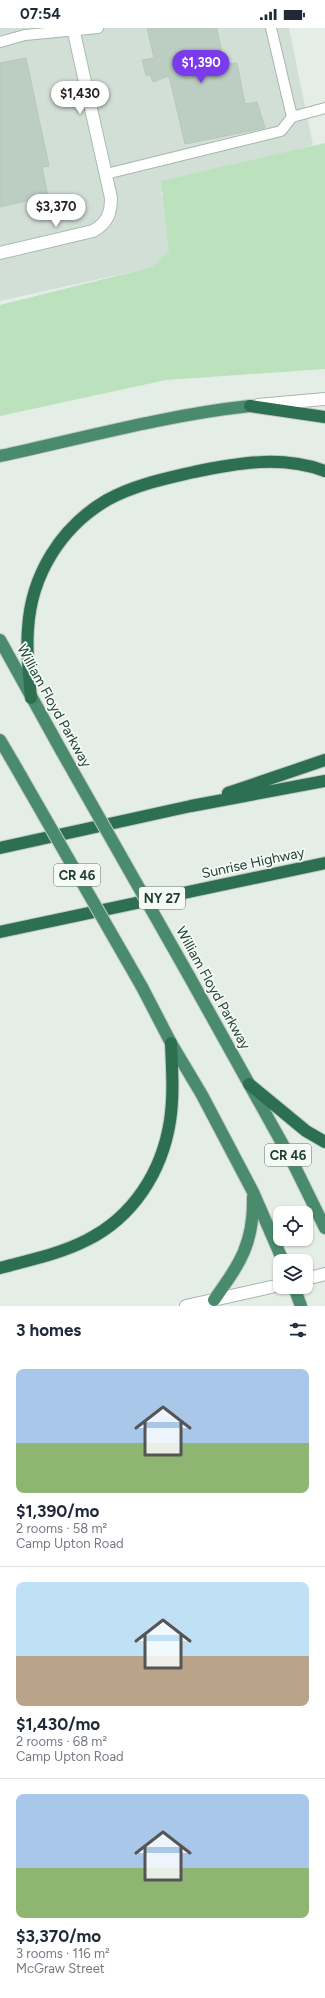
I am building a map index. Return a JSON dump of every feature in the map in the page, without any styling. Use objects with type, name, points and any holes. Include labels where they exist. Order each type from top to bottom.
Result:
[{"type":"highway","points":[[0,456],[213,410],[250,406],[325,418]]},
{"type":"highway","points":[[31,698],[28,660],[28,628],[30,612],[38,580],[53,550],[77,522],[91,510],[108,500],[146,484],[222,467],[272,460],[290,462],[325,471]]},
{"type":"highway","name":"William Floyd Parkway","points":[[0,640],[31,698],[292,1161],[325,1228]]},
{"type":"highway","points":[[0,648],[9,658]]},
{"type":"highway","name":"CR 46","points":[[0,740],[142,987],[171,1042],[202,1095],[253,1192],[280,1254]]},
{"type":"highway","points":[[191,806],[325,760]]},
{"type":"highway","points":[[0,848],[191,806],[325,781]]},
{"type":"highway","name":"Sunrise Highway","points":[[0,932],[325,863]]},
{"type":"highway","points":[[0,1268],[53,1253],[87,1240],[119,1219],[135,1203],[152,1178],[164,1148],[172,1103],[171,1042]]},
{"type":"highway","points":[[249,1084],[306,1131],[325,1142]]},
{"type":"highway","points":[[214,1300],[237,1268],[246,1248],[252,1222],[253,1192]]},
{"type":"highway","points":[[297,1294],[301,1306]]},
{"type":"main road","points":[[0,253],[93,231],[106,220],[110,213],[111,198],[73,29]]},
{"type":"main road","points":[[250,406],[325,399]]},
{"type":"main road","points":[[313,1277],[325,1274]]},
{"type":"main road","points":[[186,1306],[273,1287]]},
{"type":"lane","points":[[0,42],[25,35],[73,29],[98,28]]},
{"type":"lane","points":[[271,28],[292,117]]},
{"type":"lane","points":[[106,174],[281,131],[292,117],[325,108]]},
{"type":"shaded area","points":[[0,28],[289,28],[313,145],[161,192],[185,260],[0,301]]},
{"type":"green space","points":[[325,143],[325,369],[166,380],[0,416],[0,305],[152,267],[169,251],[161,181]]},
{"type":"building","points":[[147,28],[217,28],[224,64],[237,63],[245,104],[257,102],[265,128],[185,144],[169,76],[153,82],[150,75],[146,75],[142,60],[154,58]]},
{"type":"building","points":[[26,58],[49,166],[42,167],[48,196],[0,207],[0,63]]}]
